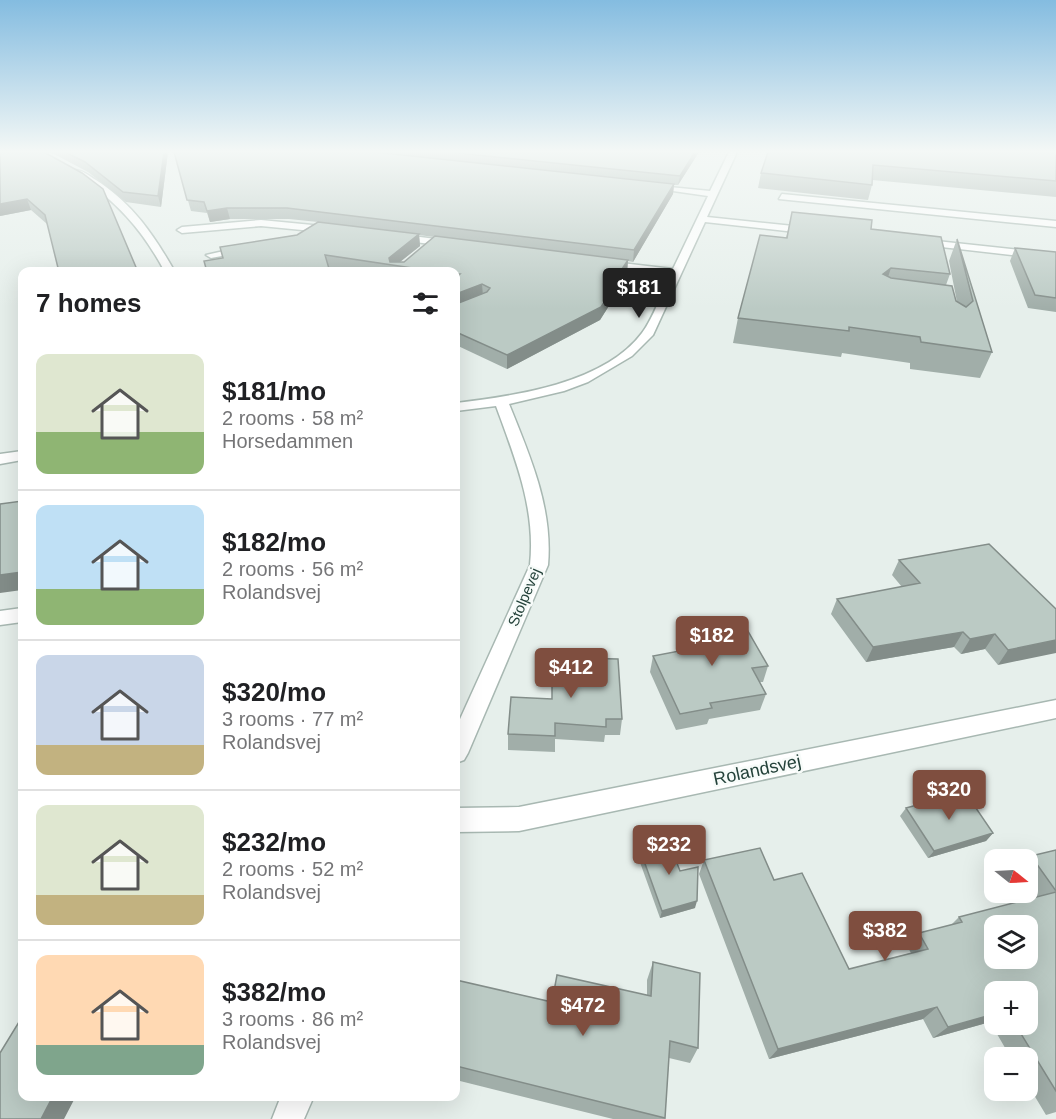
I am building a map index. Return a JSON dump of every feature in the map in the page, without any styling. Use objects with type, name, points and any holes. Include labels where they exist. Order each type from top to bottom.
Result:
[{"type":"street","points":[[123,204],[141,221],[167,267]]},
{"type":"street","points":[[460,407],[501,402],[568,386],[603,371],[631,353],[647,335],[708,204]]},
{"type":"street","points":[[856,204],[1056,222]]},
{"type":"street","points":[[701,219],[819,231]]},
{"type":"street","points":[[183,230],[261,223],[341,231]]},
{"type":"street","points":[[303,237],[318,228]]},
{"type":"street","points":[[387,236],[468,246]]},
{"type":"street","points":[[903,241],[937,249],[1056,257]]},
{"type":"street","points":[[424,249],[433,242]]},
{"type":"street","points":[[211,255],[254,248]]},
{"type":"street","points":[[594,262],[676,273]]},
{"type":"street","name":"Stolpevej","points":[[460,744],[539,565],[543,546],[539,511],[501,402]]},
{"type":"street","points":[[0,459],[18,457]]},
{"type":"street","points":[[0,618],[18,616]]},
{"type":"street","name":"Rolandsvej","points":[[460,820],[519,819],[1056,709]]},
{"type":"street","points":[[288,1119],[296,1101]]},
{"type":"building","points":[[33,204],[109,204],[136,267],[58,267],[45,215]]},
{"type":"building","points":[[205,204],[662,204],[634,250],[287,208],[227,208],[207,211]]},
{"type":"building","points":[[792,212],[872,220],[871,229],[941,237],[950,274],[891,268],[883,274],[891,278],[952,286],[956,301],[966,307],[973,301],[957,239],[992,352],[921,342],[920,337],[849,327],[849,331],[738,318],[760,235],[787,238]]},
{"type":"building","points":[[318,222],[419,234],[389,258],[390,262],[404,262],[435,236],[628,260],[616,278],[620,278],[601,307],[507,355],[460,334],[460,302],[487,292],[490,288],[482,284],[460,292],[460,267],[405,267],[325,255],[329,267],[206,267],[204,261],[223,258],[220,247],[297,235]]},
{"type":"building","points":[[1015,248],[1056,252],[1056,298],[1035,295]]},
{"type":"building","points":[[18,502],[18,573],[0,575],[0,504]]},
{"type":"building","points":[[989,544],[1056,609],[1056,640],[1008,650],[995,634],[970,639],[963,632],[873,647],[837,599],[920,583],[899,560]]},
{"type":"building","points":[[724,622],[727,628],[745,626],[768,666],[752,668],[766,694],[710,703],[712,708],[680,714],[653,656],[690,649],[680,630]]},
{"type":"building","points":[[577,658],[618,659],[622,719],[606,719],[606,727],[555,723],[555,736],[508,734],[511,697],[552,699],[552,660],[577,661]]},
{"type":"building","points":[[965,792],[993,833],[934,851],[906,808]]},
{"type":"building","points":[[668,840],[680,871],[698,867],[697,901],[662,911],[639,847]]},
{"type":"building","points":[[760,848],[774,880],[802,873],[849,969],[928,949],[919,933],[962,922],[959,917],[1013,903],[1038,903],[1038,897],[1056,892],[1056,1091],[1038,1062],[1038,1047],[1029,1047],[1022,1035],[1038,1035],[1038,981],[984,981],[984,1017],[948,1027],[937,1007],[778,1049],[704,860]]},
{"type":"building","points":[[1056,850],[1056,891],[1038,866],[1038,854]]},
{"type":"building","points":[[653,962],[700,973],[698,1048],[670,1041],[665,1118],[460,1067],[460,981],[552,1002],[557,975],[651,996]]},
{"type":"building","points":[[18,1024],[18,1101],[50,1101],[41,1119],[0,1119],[0,1053]]}]
